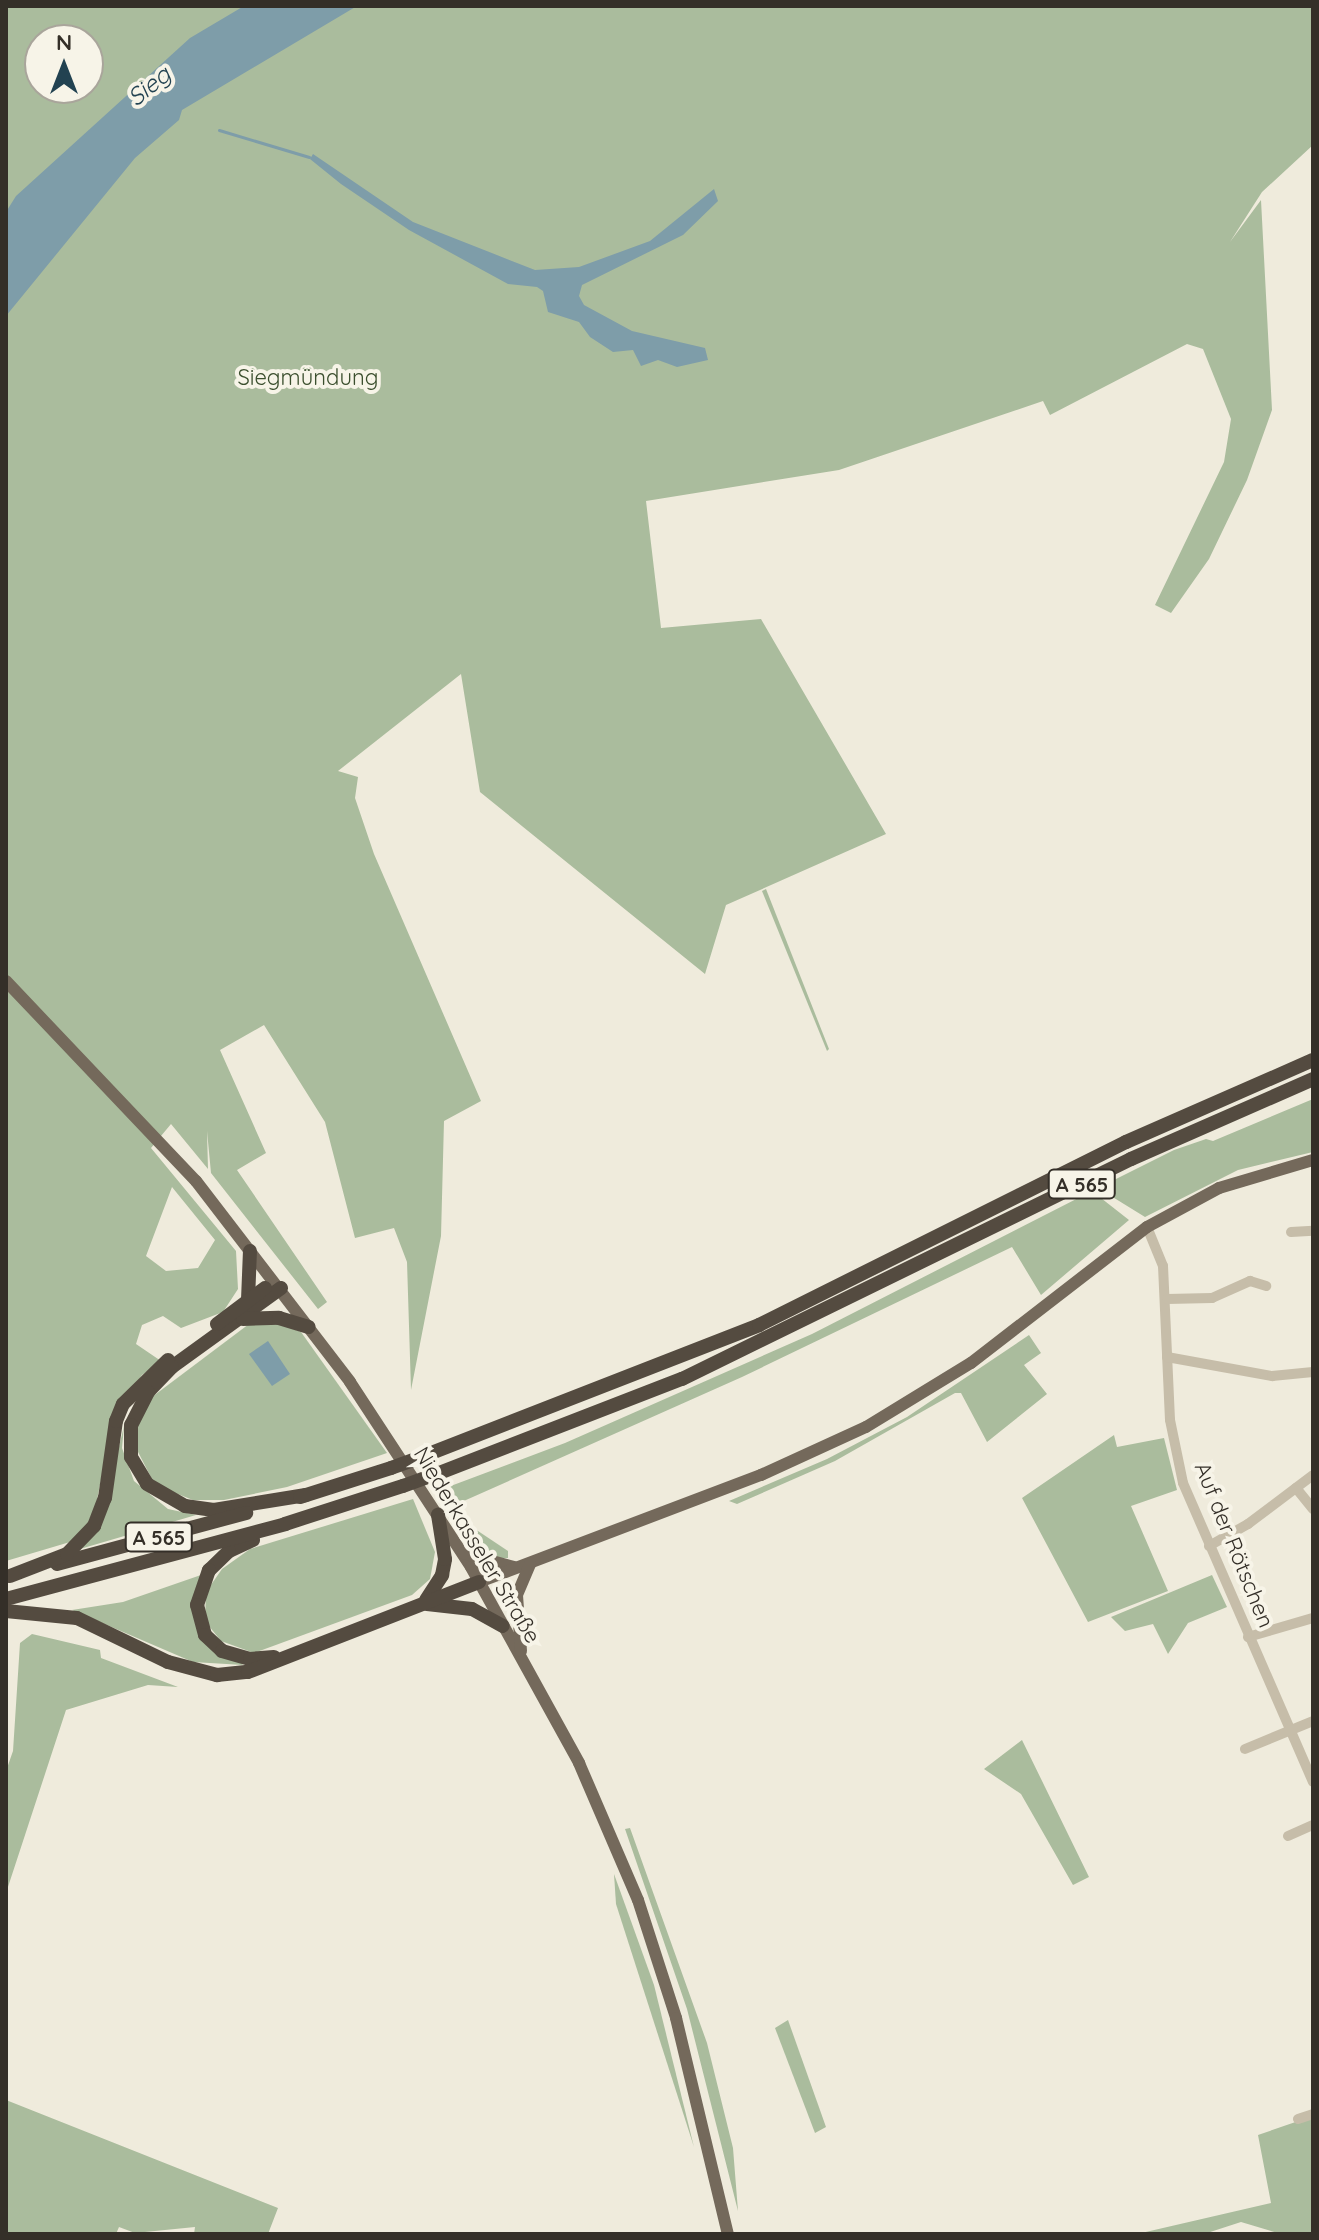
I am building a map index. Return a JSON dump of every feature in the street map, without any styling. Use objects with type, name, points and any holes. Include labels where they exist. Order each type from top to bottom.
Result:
[{"type":"highway","name":"A 565","points":[[8,1577],[306,1495],[391,1468],[759,1325],[1152,1130],[1313,1060]]},
{"type":"highway","name":"A 565","points":[[6,1599],[285,1524],[403,1486],[682,1379],[1144,1153],[1313,1079]]},
{"type":"highway","points":[[248,1300],[250,1251]]},
{"type":"highway","points":[[8,1577],[81,1543],[103,1506],[116,1421],[123,1404],[150,1374],[248,1300],[278,1284]]},
{"type":"highway","points":[[278,1284],[238,1320],[172,1367],[148,1392],[131,1425],[131,1457],[147,1484],[185,1506],[214,1510],[306,1495]]},
{"type":"highway","points":[[238,1320],[279,1318],[309,1327]]},
{"type":"highway","points":[[423,1603],[435,1592],[445,1559],[438,1515]]},
{"type":"highway","points":[[284,1657],[250,1659],[222,1651],[205,1635],[197,1605],[202,1582],[229,1551],[285,1524]]},
{"type":"highway","points":[[6,1611],[77,1618],[168,1662],[217,1675],[248,1672],[479,1582]]},
{"type":"highway","points":[[423,1603],[472,1609],[503,1626]]},
{"type":"main road","name":"Niederkasseler Straße","points":[[6,981],[167,1147],[278,1284],[463,1553],[596,1800],[657,1953],[728,2234]]},
{"type":"main road","points":[[479,1582],[761,1475],[866,1427],[971,1363],[1147,1227],[1219,1188],[1313,1160]]},
{"type":"main road","points":[[463,1553],[524,1566]]},
{"type":"main road","points":[[523,1662],[517,1595],[524,1566]]},
{"type":"street","name":"Auf der Rötschen","points":[[1147,1227],[1163,1266],[1175,1449],[1209,1546],[1313,1782]]},
{"type":"street","points":[[1291,1232],[1313,1231]]},
{"type":"street","points":[[1167,1299],[1212,1298],[1250,1281],[1266,1286]]},
{"type":"street","points":[[1167,1357],[1272,1376],[1313,1372]]},
{"type":"street","points":[[1209,1546],[1313,1475]]},
{"type":"street","points":[[1296,1488],[1313,1509]]},
{"type":"street","points":[[1248,1637],[1313,1618]]},
{"type":"street","points":[[1245,1749],[1313,1721]]},
{"type":"street","points":[[1288,1836],[1313,1825]]},
{"type":"street","points":[[1298,2119],[1313,2114]]},
{"type":"green space","points":[[6,6],[314,6],[267,29],[6,257]]},
{"type":"green space","name":"Siegmündung","points":[[319,6],[1313,6],[1313,145],[1262,192],[1230,242],[1261,200],[1272,410],[1247,480],[1209,559],[1171,613],[1155,605],[1224,462],[1231,419],[1203,349],[1187,344],[1050,415],[1043,401],[839,470],[646,501],[661,628],[761,619],[886,834],[726,905],[705,974],[480,792],[461,674],[338,771],[358,777],[355,798],[374,854],[481,1101],[444,1121],[441,1236],[411,1390],[407,1262],[394,1228],[355,1238],[325,1122],[264,1025],[220,1050],[266,1153],[237,1170],[327,1302],[318,1309],[211,1173],[207,1131],[208,1169],[171,1124],[151,1148],[236,1251],[238,1289],[223,1312],[181,1328],[163,1316],[142,1325],[136,1344],[161,1361],[142,1375],[114,1413],[96,1505],[86,1527],[70,1542],[6,1561],[6,273],[84,169]],"holes":[[[172,1187],[215,1240],[198,1268],[166,1271],[146,1256]]]},
{"type":"green space","points":[[766,889],[829,1049],[827,1051],[762,891]]},
{"type":"green space","points":[[1313,1099],[1313,1152],[1238,1170],[1145,1217],[1098,1188],[1174,1150],[1206,1139],[1213,1141]]},
{"type":"green space","points":[[1092,1191],[1129,1220],[1041,1295],[1012,1247],[742,1377],[457,1504],[472,1527],[508,1551],[508,1558],[492,1558],[440,1490],[565,1443],[812,1334]]},
{"type":"green space","points":[[249,1324],[281,1324],[301,1332],[387,1453],[287,1487],[224,1500],[193,1500],[155,1485],[136,1448],[137,1423],[148,1400]]},
{"type":"green space","points":[[1029,1335],[1041,1353],[1024,1365],[1047,1394],[987,1442],[961,1393],[955,1393],[835,1461],[737,1504],[729,1501],[827,1459],[907,1417]]},
{"type":"green space","points":[[124,1426],[122,1448],[134,1481],[168,1509],[196,1515],[80,1549],[99,1529]]},
{"type":"green space","points":[[1114,1435],[1117,1447],[1164,1438],[1177,1490],[1131,1506],[1168,1591],[1088,1622],[1022,1498]]},
{"type":"green space","points":[[413,1499],[435,1552],[430,1579],[412,1595],[254,1653],[221,1641],[205,1621],[206,1592],[222,1569],[250,1549]]},
{"type":"green space","points":[[201,1575],[193,1607],[196,1623],[243,1665],[193,1662],[72,1610],[123,1602]]},
{"type":"green space","points":[[1212,1575],[1227,1607],[1188,1623],[1168,1654],[1153,1624],[1125,1631],[1111,1617]]},
{"type":"green space","points":[[32,1634],[100,1650],[101,1658],[178,1687],[148,1685],[66,1710],[6,1893],[6,1771],[13,1751],[20,1643]]},
{"type":"green space","points":[[1022,1740],[1089,1877],[1073,1885],[1021,1794],[984,1769]]},
{"type":"green space","points":[[630,1828],[707,2043],[733,2148],[738,2211],[687,2009],[625,1829]]},
{"type":"green space","points":[[614,1874],[654,1985],[694,2147],[616,1904]]},
{"type":"green space","points":[[788,2020],[826,2127],[815,2133],[775,2028]]},
{"type":"green space","points":[[6,2100],[278,2208],[268,2234],[194,2234],[195,2227],[135,2233],[119,2227],[116,2234],[6,2234]]},
{"type":"green space","points":[[1313,2116],[1313,2234],[1281,2234],[1241,2222],[1204,2234],[1137,2234],[1271,2203],[1258,2135]]},
{"type":"water","name":"Sieg","points":[[244,6],[357,6],[182,110],[179,120],[135,158],[6,316],[6,212],[16,196],[190,38]]},
{"type":"water","points":[[313,154],[413,222],[535,270],[579,267],[650,241],[714,189],[718,201],[683,235],[582,285],[579,296],[584,305],[632,331],[705,348],[708,360],[677,367],[658,360],[641,366],[633,350],[613,352],[590,337],[579,322],[548,312],[543,291],[537,287],[508,284],[409,230],[341,184],[310,159]]},
{"type":"water","points":[[268,1341],[290,1374],[272,1386],[249,1354]]},
{"type":"waterway","points":[[219,130],[309,157]]}]
